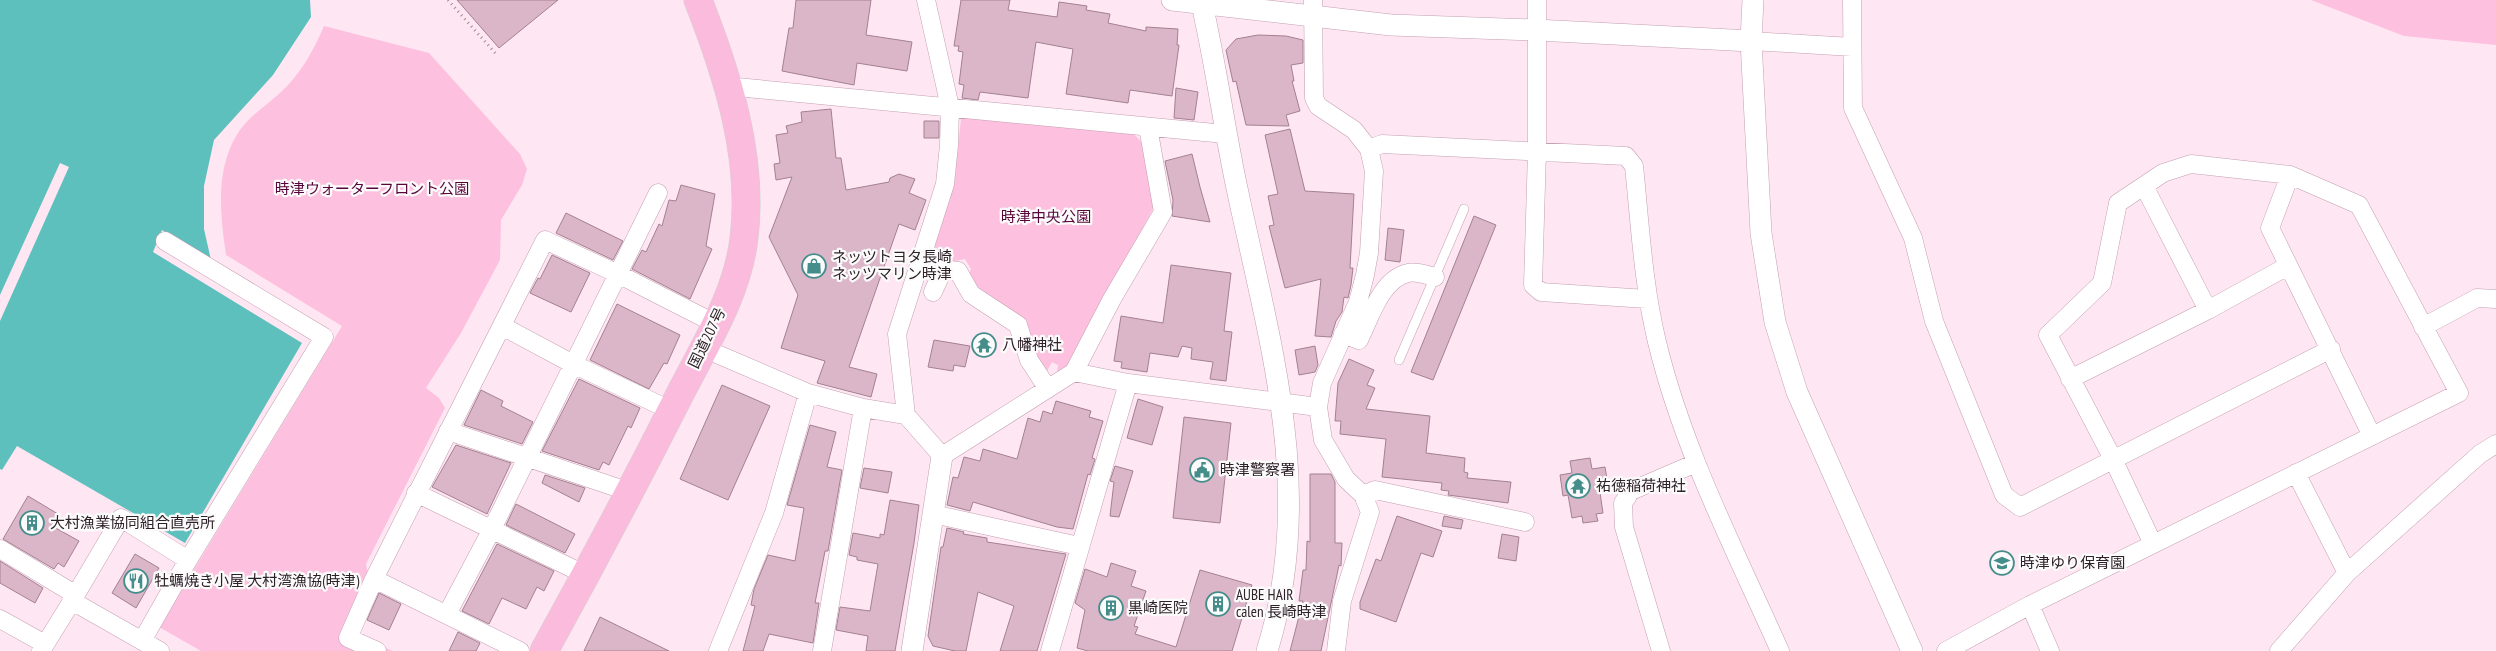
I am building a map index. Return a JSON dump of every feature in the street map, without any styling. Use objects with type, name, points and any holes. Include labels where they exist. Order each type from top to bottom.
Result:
[{"type":"highway","name":"国道207号","points":[[544,651],[630,492],[716,324],[733,282],[742,248],[747,203],[743,146],[714,42],[698,0]]},
{"type":"street","points":[[926,0],[950,107],[945,184],[897,334],[906,415],[942,456]]},
{"type":"street","points":[[1172,0],[1313,9],[1391,25],[1536,30],[1852,47]]},
{"type":"street","points":[[1537,0],[1537,151],[1532,285],[1541,292],[1647,300]]},
{"type":"street","points":[[1753,0],[1752,41],[1760,233],[1776,322],[1798,392],[1912,651]]},
{"type":"street","points":[[1852,0],[1853,108],[1913,238],[1934,321],[2004,495],[2020,507],[2331,349]]},
{"type":"street","points":[[1202,2],[1225,134],[1282,402],[1289,479],[1288,549],[1277,619],[1267,651]]},
{"type":"street","points":[[1313,9],[1314,98],[1318,106],[1354,130],[1369,149],[1374,170],[1369,253],[1358,302],[1322,383],[1318,406],[1323,440],[1346,479],[1363,495],[1370,512],[1342,601],[1336,651]]},
{"type":"street","points":[[726,86],[1225,134]]},
{"type":"street","points":[[912,651],[942,456],[1074,372],[1112,298],[1163,212],[1148,128]]},
{"type":"street","points":[[1369,149],[1382,144],[1626,156],[1634,166],[1647,300],[1669,388],[1696,463],[1780,651]]},
{"type":"street","points":[[1946,651],[2030,605],[2459,393],[2360,205],[2290,175],[2191,164],[2162,172],[2118,203],[2102,283],[2048,335],[2113,460],[2153,544]]},
{"type":"street","points":[[2290,175],[2270,228],[2372,436]]},
{"type":"street","points":[[2144,186],[2208,310]]},
{"type":"street","points":[[447,614],[492,529],[658,193]]},
{"type":"street","points":[[377,651],[348,638],[374,579],[416,493],[544,240],[618,274],[716,324]]},
{"type":"street","points":[[142,641],[188,560],[324,337],[165,241]]},
{"type":"street","points":[[2070,378],[2208,310],[2288,266]]},
{"type":"street","points":[[933,292],[942,272],[949,270],[958,271],[971,294],[1018,325],[1029,360],[1048,389]]},
{"type":"street","points":[[1343,334],[1359,340],[1380,298],[1394,280],[1408,273],[1435,277]]},
{"type":"street","points":[[2423,327],[2477,298],[2496,299]]},
{"type":"street","points":[[502,326],[574,364],[672,410]]},
{"type":"street","points":[[703,348],[808,393],[863,408],[906,415]]},
{"type":"street","points":[[1074,372],[1128,383],[1318,406]]},
{"type":"street","points":[[1050,651],[1128,383]]},
{"type":"street","points":[[718,651],[774,513],[808,393]]},
{"type":"street","points":[[822,651],[863,408]]},
{"type":"street","points":[[448,431],[630,492]]},
{"type":"street","points":[[2279,651],[2347,573],[2480,454],[2496,444]]},
{"type":"street","points":[[1661,651],[1624,527],[1623,503],[1631,492],[1696,463]]},
{"type":"street","points":[[2296,473],[2347,573]]},
{"type":"street","points":[[1363,495],[1375,490],[1525,522]]},
{"type":"street","points":[[416,493],[586,575]]},
{"type":"street","points":[[933,514],[1079,546]]},
{"type":"street","points":[[0,619],[43,648],[121,518],[188,560]]},
{"type":"street","points":[[0,549],[74,598],[160,651]]},
{"type":"street","points":[[374,579],[520,651]]},
{"type":"street","points":[[2030,605],[2050,651]]},
{"type":"lane","points":[[1399,360],[1464,208]]},
{"type":"path","points":[[448,0],[496,54]]},
{"type":"green space","points":[[2311,0],[2496,0],[2496,45],[2404,36]]},
{"type":"green space","name":"時津ウォーターフロント公園","points":[[324,26],[429,53],[520,154],[527,169],[522,185],[501,220],[500,260],[461,333],[426,388],[439,398],[445,408],[366,564],[369,579],[344,628],[392,651],[201,651],[159,627],[342,326],[226,255],[222,222],[221,189],[223,172],[234,140],[247,121],[280,93],[294,78],[311,53]]},
{"type":"green space","name":"時津中央公園","points":[[966,116],[1134,134],[1145,146],[1155,198],[1153,209],[1062,375],[1057,372],[1058,365],[1052,362],[1047,371],[1029,345],[1023,317],[979,294],[968,276],[971,269],[965,259],[945,263],[931,257],[954,185],[961,119]]},
{"type":"water","points":[[0,0],[310,0],[311,17],[273,75],[214,140],[204,186],[204,229],[211,260],[162,230],[153,252],[302,343],[185,543],[17,446],[2,470],[0,469]]},
{"type":"pier","points":[[60,163],[69,167],[0,321],[0,295]]},
{"type":"building","points":[[457,0],[558,0],[499,48]]},
{"type":"building","points":[[796,0],[871,0],[866,35],[912,42],[907,71],[857,63],[854,85],[782,71],[789,28],[793,28]]},
{"type":"building","points":[[961,0],[1010,0],[1008,10],[1057,17],[1059,2],[1087,6],[1086,10],[1110,14],[1108,23],[1146,31],[1146,27],[1178,29],[1177,45],[1179,45],[1172,96],[1130,90],[1128,103],[1066,94],[1073,49],[1036,42],[1028,98],[980,92],[978,100],[962,98],[964,85],[959,84],[963,52],[958,51],[959,46],[954,46]]},
{"type":"building","points":[[1258,35],[1286,36],[1303,40],[1303,63],[1291,65],[1294,81],[1292,81],[1300,111],[1286,115],[1289,126],[1246,125],[1236,81],[1233,82],[1226,50],[1236,39]]},
{"type":"building","points":[[1176,88],[1198,92],[1194,120],[1174,118]]},
{"type":"building","points":[[831,109],[836,158],[841,158],[846,190],[889,182],[890,178],[899,174],[915,179],[909,193],[926,200],[915,230],[899,224],[849,367],[877,374],[871,397],[817,383],[825,361],[781,348],[798,295],[769,237],[792,177],[776,180],[774,164],[780,163],[776,135],[788,133],[786,126],[802,122],[801,112]]},
{"type":"building","points":[[924,121],[939,121],[939,138],[924,138]]},
{"type":"building","points":[[1290,129],[1305,191],[1354,194],[1350,268],[1353,268],[1351,285],[1348,298],[1344,297],[1342,312],[1336,321],[1331,337],[1315,336],[1321,279],[1285,288],[1269,226],[1274,225],[1268,196],[1278,194],[1265,135]]},
{"type":"building","points":[[1192,154],[1210,222],[1172,216],[1173,200],[1165,161]]},
{"type":"building","points":[[681,185],[715,194],[706,246],[712,249],[690,299],[632,269],[642,250],[646,252],[659,224],[662,226],[669,200],[676,201]]},
{"type":"building","points":[[566,213],[623,241],[613,260],[556,233]]},
{"type":"building","points":[[1474,216],[1496,225],[1433,380],[1411,372]]},
{"type":"building","points":[[1388,228],[1404,230],[1400,262],[1385,260]]},
{"type":"building","points":[[552,255],[590,273],[571,312],[530,293],[538,278],[540,279]]},
{"type":"building","points":[[1171,265],[1231,273],[1224,331],[1232,332],[1226,381],[1210,379],[1213,362],[1191,359],[1192,348],[1182,346],[1178,357],[1150,353],[1147,372],[1121,368],[1122,362],[1114,361],[1121,316],[1163,323]]},
{"type":"building","points":[[617,304],[680,335],[667,364],[664,363],[649,389],[590,360]]},
{"type":"building","points":[[934,340],[970,346],[965,367],[954,365],[953,371],[928,367]]},
{"type":"building","points":[[1315,346],[1318,365],[1315,372],[1299,375],[1295,350]]},
{"type":"building","points":[[1349,359],[1374,370],[1367,385],[1375,388],[1366,409],[1430,416],[1426,453],[1465,458],[1464,472],[1468,473],[1467,478],[1511,482],[1508,503],[1448,495],[1449,491],[1441,490],[1442,483],[1382,477],[1386,439],[1340,434],[1341,421],[1335,421],[1338,383]]},
{"type":"building","points":[[579,379],[640,408],[631,428],[628,426],[609,465],[603,462],[599,470],[542,451]]},
{"type":"building","points":[[722,385],[770,406],[728,500],[680,479]]},
{"type":"building","points":[[481,390],[503,401],[501,406],[533,422],[522,444],[464,425]]},
{"type":"building","points":[[1138,399],[1163,407],[1152,445],[1127,438]]},
{"type":"building","points":[[1056,401],[1091,411],[1089,417],[1103,421],[1092,458],[1095,459],[1090,475],[1088,474],[1073,529],[1057,527],[973,502],[970,511],[947,505],[953,477],[958,478],[964,457],[980,461],[983,449],[1017,459],[1028,418],[1040,422],[1043,411],[1052,414]]},
{"type":"building","name":"時津警察署","points":[[1184,417],[1231,423],[1220,523],[1173,518]]},
{"type":"building","points":[[810,425],[836,432],[827,467],[842,470],[828,551],[825,551],[815,603],[819,603],[813,643],[769,634],[763,651],[743,651],[755,606],[751,605],[754,589],[768,555],[795,561],[804,508],[787,505]]},
{"type":"building","points":[[456,445],[511,463],[487,514],[432,487]]},
{"type":"building","points":[[1590,458],[1592,469],[1605,467],[1608,485],[1599,486],[1603,513],[1596,514],[1598,521],[1583,523],[1582,516],[1572,518],[1568,495],[1563,496],[1560,475],[1572,473],[1570,461]]},
{"type":"building","points":[[1115,466],[1133,471],[1119,517],[1110,516],[1114,482],[1110,481]]},
{"type":"building","points":[[864,468],[892,472],[888,493],[860,488]]},
{"type":"building","points":[[1310,474],[1331,474],[1335,482],[1335,543],[1342,543],[1341,566],[1339,565],[1321,651],[1290,651],[1303,601],[1299,601],[1303,570],[1306,570],[1307,541],[1310,542]]},
{"type":"building","points":[[545,475],[585,488],[579,502],[542,483]]},
{"type":"building","points":[[28,496],[58,514],[52,526],[79,541],[64,567],[58,563],[54,569],[3,539]]},
{"type":"building","points":[[890,500],[919,505],[914,543],[895,651],[866,651],[868,636],[836,630],[840,607],[870,611],[878,564],[857,560],[857,557],[849,555],[853,533],[880,538],[880,534],[884,535]]},
{"type":"building","points":[[516,504],[575,534],[565,553],[506,525]]},
{"type":"building","points":[[1397,516],[1442,531],[1433,557],[1421,553],[1396,622],[1360,609],[1360,602],[1376,559],[1381,561]]},
{"type":"building","points":[[1444,516],[1463,520],[1461,529],[1442,526]]},
{"type":"building","points":[[947,528],[964,532],[963,534],[987,538],[987,542],[1066,554],[1037,651],[1000,651],[1014,606],[978,592],[966,651],[955,651],[933,646],[928,636],[941,547],[943,547]]},
{"type":"building","points":[[1502,534],[1519,537],[1516,561],[1498,558]]},
{"type":"building","points":[[497,544],[554,571],[544,591],[537,587],[526,609],[502,598],[489,624],[462,611]]},
{"type":"building","name":"牡蠣焼き小屋 大村湾漁協(時津)","points":[[135,554],[159,568],[136,608],[112,593]]},
{"type":"building","points":[[0,561],[43,588],[35,603],[0,583]]},
{"type":"building","points":[[1111,563],[1136,571],[1131,586],[1146,591],[1134,626],[1138,627],[1135,634],[1176,647],[1200,570],[1252,585],[1232,651],[1088,651],[1077,648],[1085,610],[1075,603],[1085,569],[1107,577]]},
{"type":"building","points":[[379,593],[401,604],[389,630],[367,620]]},
{"type":"building","points":[[600,617],[669,651],[584,651]]},
{"type":"building","points":[[458,632],[480,643],[476,651],[449,651]]},
{"type":"place","name":"ネッツトヨタ長崎 ネッツマリン時津","points":[[814,266]]},
{"type":"place","name":"八幡神社","points":[[984,345]]},
{"type":"place","name":"時津警察署","points":[[1202,470]]},
{"type":"place","name":"祐徳稲荷神社","points":[[1578,486]]},
{"type":"place","name":"大村漁業協同組合直売所","points":[[32,523]]},
{"type":"place","name":"時津ゆり保育園","points":[[2002,563]]},
{"type":"place","name":"牡蠣焼き小屋 大村湾漁協(時津)","points":[[136,581]]},
{"type":"place","name":"AUBE HAIR calen 長崎時津","points":[[1218,604]]},
{"type":"place","name":"黒崎医院","points":[[1111,608]]}]
